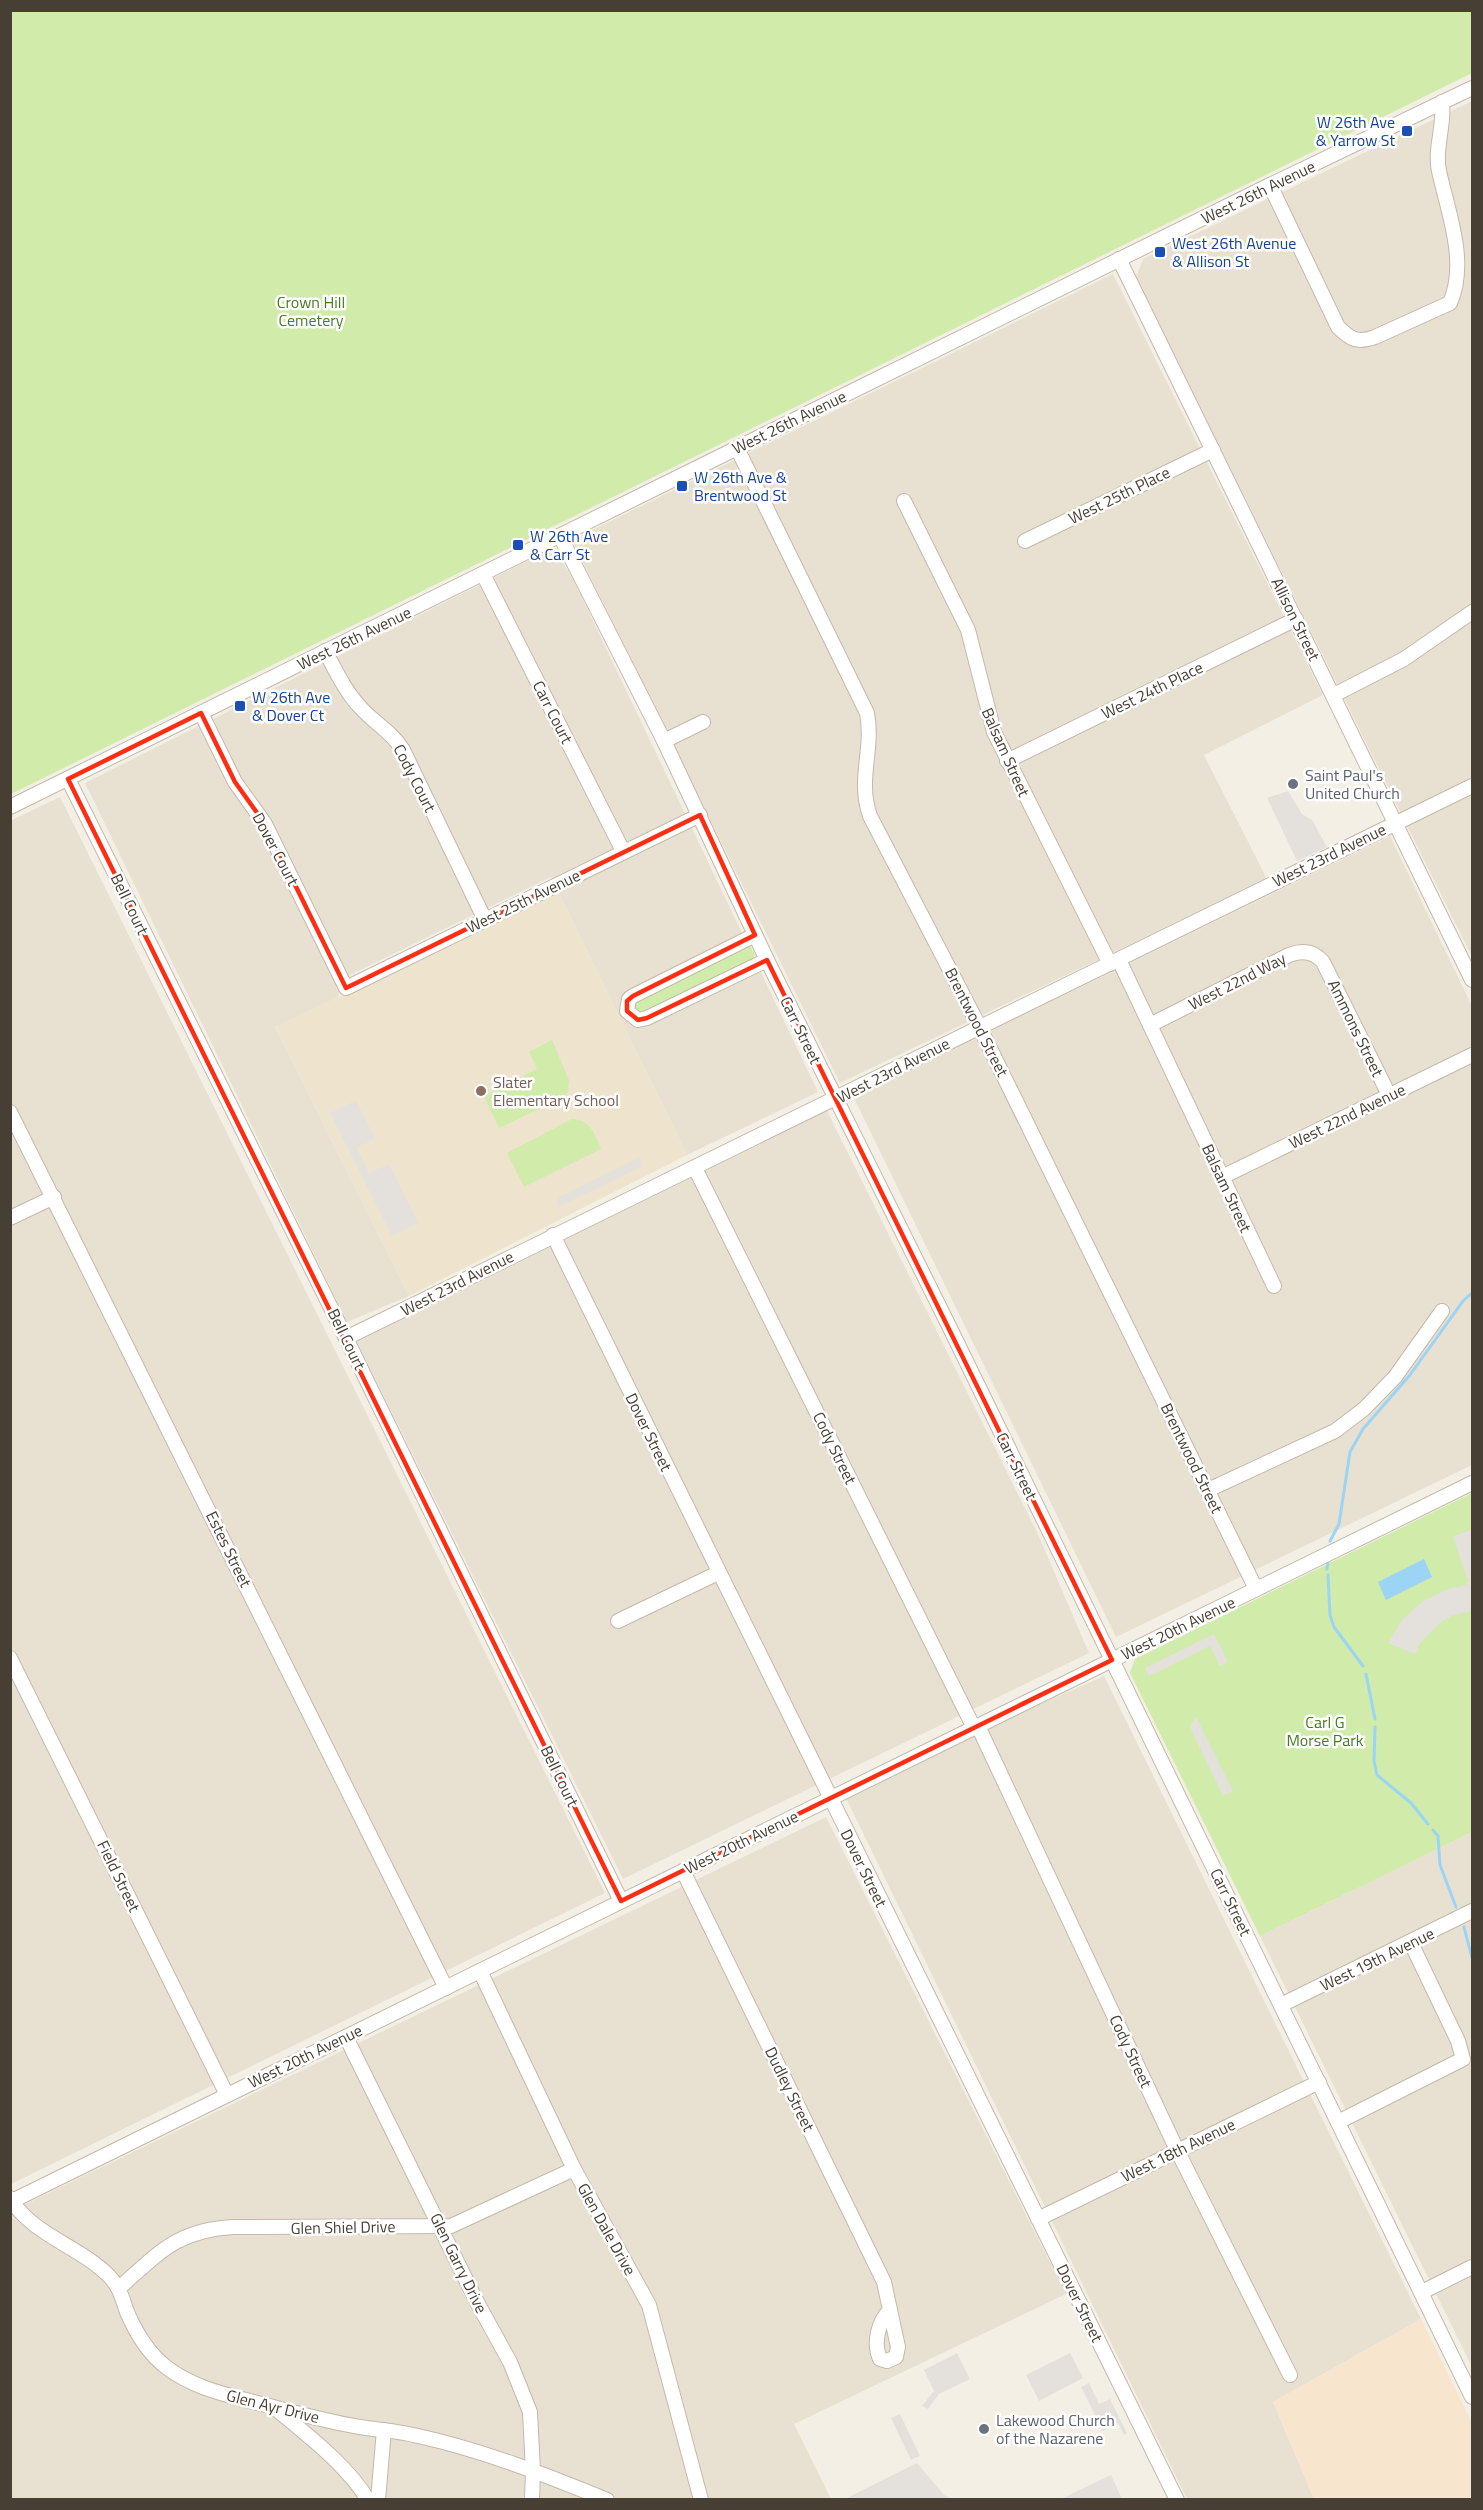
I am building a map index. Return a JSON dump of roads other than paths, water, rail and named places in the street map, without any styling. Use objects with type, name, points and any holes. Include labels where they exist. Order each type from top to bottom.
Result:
[{"type":"street","name":"West 26th Avenue","points":[[10,807],[1119,259],[1473,88]]},
{"type":"street","points":[[1270,185],[1338,327],[1350,340],[1362,341],[1375,337],[1450,303],[1456,285],[1455,245],[1448,198],[1439,171],[1444,116],[1442,102]]},
{"type":"street","name":"Allison Street","points":[[1119,259],[1473,980]]},
{"type":"street","name":"Brentwood Street","points":[[737,448],[867,713],[870,736],[863,791],[870,816],[979,1026],[1256,1589]]},
{"type":"street","name":"West 25th Place","points":[[1025,541],[1213,450]]},
{"type":"street","name":"Balsam Street","points":[[904,501],[968,630],[987,712],[1007,761],[1150,1025],[1274,1286]]},
{"type":"street","name":"Carr Street","points":[[560,536],[664,741],[767,960],[1473,2397]]},
{"type":"street","name":"Carr Court","points":[[483,574],[623,851]]},
{"type":"street","points":[[1334,695],[1404,659],[1473,612]]},
{"type":"street","name":"West 24th Place","points":[[1007,761],[1296,619]]},
{"type":"street","name":"Cody Court","points":[[326,651],[350,695],[360,708],[389,731],[403,750],[485,920]]},
{"type":"street","name":"Dover Court","points":[[201,713],[236,783],[265,824],[346,988]]},
{"type":"street","points":[[664,741],[703,722]]},
{"type":"street","name":"Bell Court","points":[[68,779],[346,1338],[621,1901]]},
{"type":"street","name":"West 23rd Avenue","points":[[346,1338],[1395,822],[1473,786]]},
{"type":"street","name":"West 25th Avenue","points":[[346,988],[700,815]]},
{"type":"street","points":[[755,935],[633,996],[629,999],[627,1011],[639,1020],[647,1018],[767,960]]},
{"type":"street","name":"West 22nd Way","points":[[1150,1025],[1298,951],[1316,954],[1323,962]]},
{"type":"street","name":"Ammons Street","points":[[1323,962],[1389,1095]]},
{"type":"street","name":"West 22nd Avenue","points":[[1222,1177],[1473,1054]]},
{"type":"street","name":"Estes Street","points":[[10,1112],[446,1988]]},
{"type":"street","name":"Cody Street","points":[[695,1167],[976,1727],[1177,2150],[1290,2374]]},
{"type":"street","points":[[10,1218],[54,1197]]},
{"type":"street","name":"Dover Street","points":[[553,1235],[829,1799],[1178,2499]]},
{"type":"street","points":[[1208,1490],[1335,1431],[1364,1409],[1395,1377],[1442,1311]]},
{"type":"street","name":"West 20th Avenue","points":[[11,2200],[1473,1483]]},
{"type":"street","points":[[618,1621],[718,1573]]},
{"type":"street","name":"Field Street","points":[[10,1658],[227,2095]]},
{"type":"street","name":"Dudley Street","points":[[683,1871],[873,2258],[884,2282],[890,2310]]},
{"type":"street","name":"West 19th Avenue","points":[[1281,2005],[1473,1911]]},
{"type":"street","points":[[1338,2122],[1464,2059],[1458,2040],[1411,1943]]},
{"type":"street","name":"Glen Dale Drive","points":[[480,1971],[574,2169],[649,2305],[701,2499]]},
{"type":"street","name":"Glen Garry Drive","points":[[346,2037],[442,2226],[478,2304],[510,2362],[530,2412],[532,2499]]},
{"type":"street","name":"West 18th Avenue","points":[[1038,2219],[1319,2082]]},
{"type":"street","name":"Glen Shiel Drive","points":[[119,2288],[172,2243],[202,2230],[233,2227],[451,2226],[574,2169]]},
{"type":"street","name":"Glen Ayr Drive","points":[[11,2200],[43,2229],[99,2266],[119,2288],[134,2328],[154,2356],[165,2366],[208,2390],[274,2408],[442,2442],[533,2471],[607,2499]]},
{"type":"street","points":[[1422,2292],[1473,2267]]},
{"type":"street","points":[[274,2408],[323,2450],[363,2490],[368,2499]]},
{"type":"street","points":[[378,2499],[384,2430]]},
{"type":"water","points":[[1424,1559],[1432,1577],[1386,1600],[1378,1582]]},
{"type":"waterway","points":[[1330,1541],[1339,1524],[1350,1452],[1363,1429],[1410,1375],[1463,1301],[1472,1293]]},
{"type":"waterway","points":[[1327,1569],[1328,1562]]},
{"type":"waterway","points":[[1328,1575],[1330,1615],[1334,1627],[1363,1666]]},
{"type":"waterway","points":[[1366,1674],[1375,1719]]},
{"type":"waterway","points":[[1375,1727],[1374,1761],[1377,1775],[1411,1803],[1428,1824]]},
{"type":"waterway","points":[[1433,1830],[1438,1836],[1440,1865],[1456,1907]]},
{"type":"waterway","points":[[1464,1927],[1472,1958]]},
{"type":"place","name":"W 26th Ave & Yarrow St","points":[[1407,131]]},
{"type":"place","name":"West 26th Avenue & Allison St","points":[[1160,252]]},
{"type":"place","name":"W 26th Ave & Brentwood St","points":[[682,486]]},
{"type":"place","name":"W 26th Ave & Carr St","points":[[518,545]]},
{"type":"place","name":"W 26th Ave & Dover Ct","points":[[240,706]]},
{"type":"place","name":"Saint Paul's United Church","points":[[1293,784]]},
{"type":"place","name":"Slater Elementary School","points":[[481,1091]]},
{"type":"place","name":"Lakewood Church of the Nazarene","points":[[984,2429]]},
{"type":"park label","name":"Crown Hill Cemetery","points":[[311,311]]},
{"type":"park label","name":"Carl G Morse Park","points":[[1325,1731]]}]
